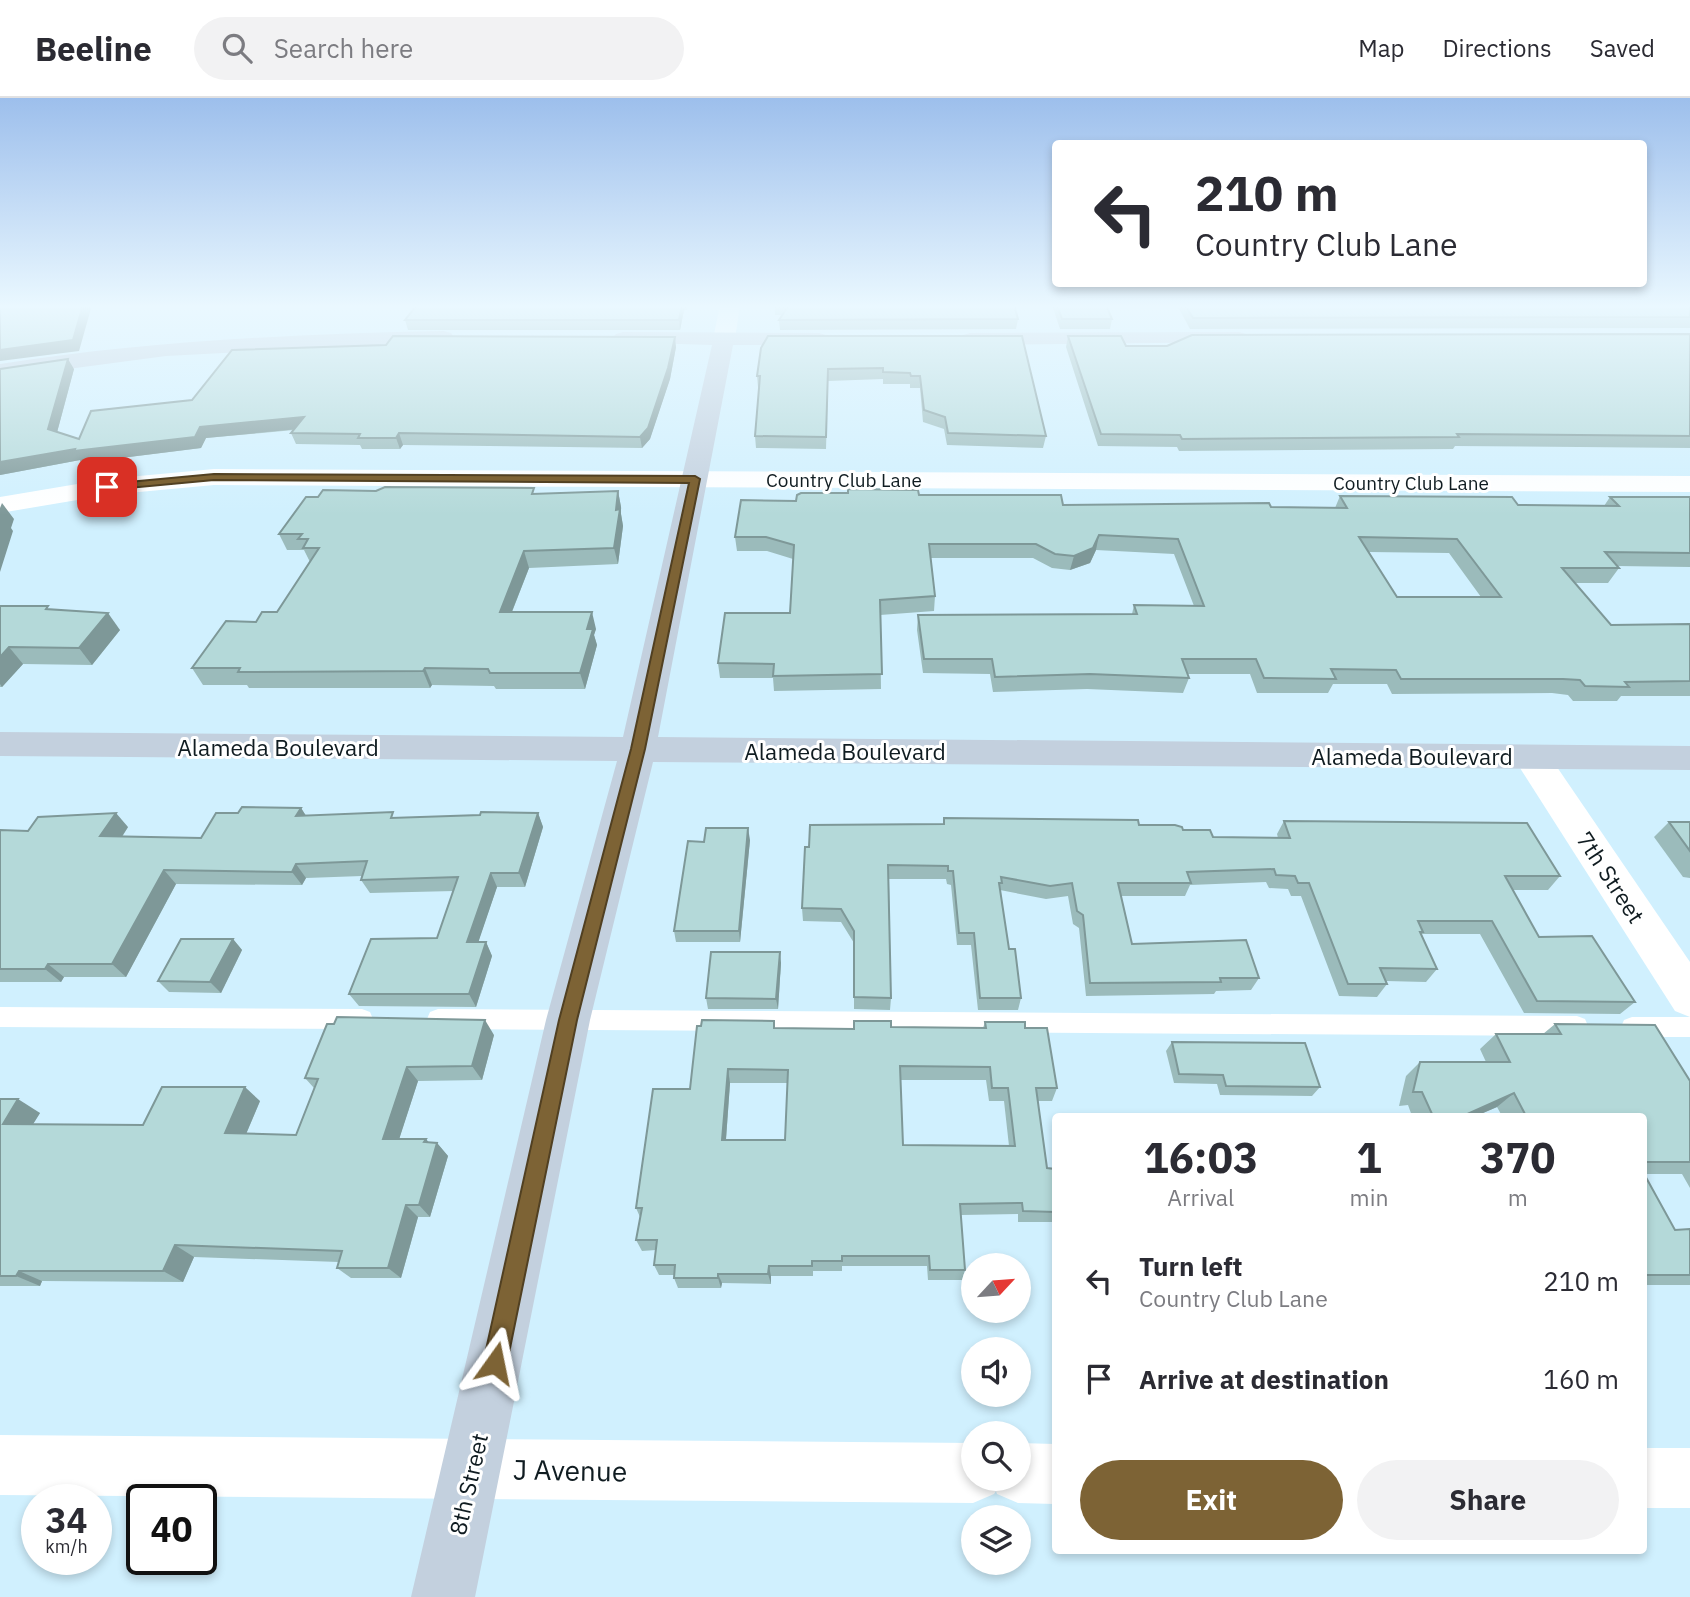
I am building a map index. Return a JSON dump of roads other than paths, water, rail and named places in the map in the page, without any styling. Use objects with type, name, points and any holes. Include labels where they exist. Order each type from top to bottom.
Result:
[{"type":"street","name":"8th Street","points":[[443,1597],[568,1020],[638,749],[716,375]]},
{"type":"street","name":"Country Club Lane","points":[[0,505],[107,487],[214,477],[1690,484]]},
{"type":"street","name":"Alameda Boulevard","points":[[0,744],[1690,758]]},
{"type":"street","name":"7th Street","points":[[1531,757],[1690,998]]},
{"type":"street","name":"J Avenue","points":[[0,1465],[961,1473]]},
{"type":"street","points":[[1031,1473],[1052,1474]]},
{"type":"street","points":[[1647,1478],[1690,1478]]},
{"type":"lane","points":[[0,1017],[388,1019]]},
{"type":"lane","points":[[415,1019],[1690,1027]]}]
